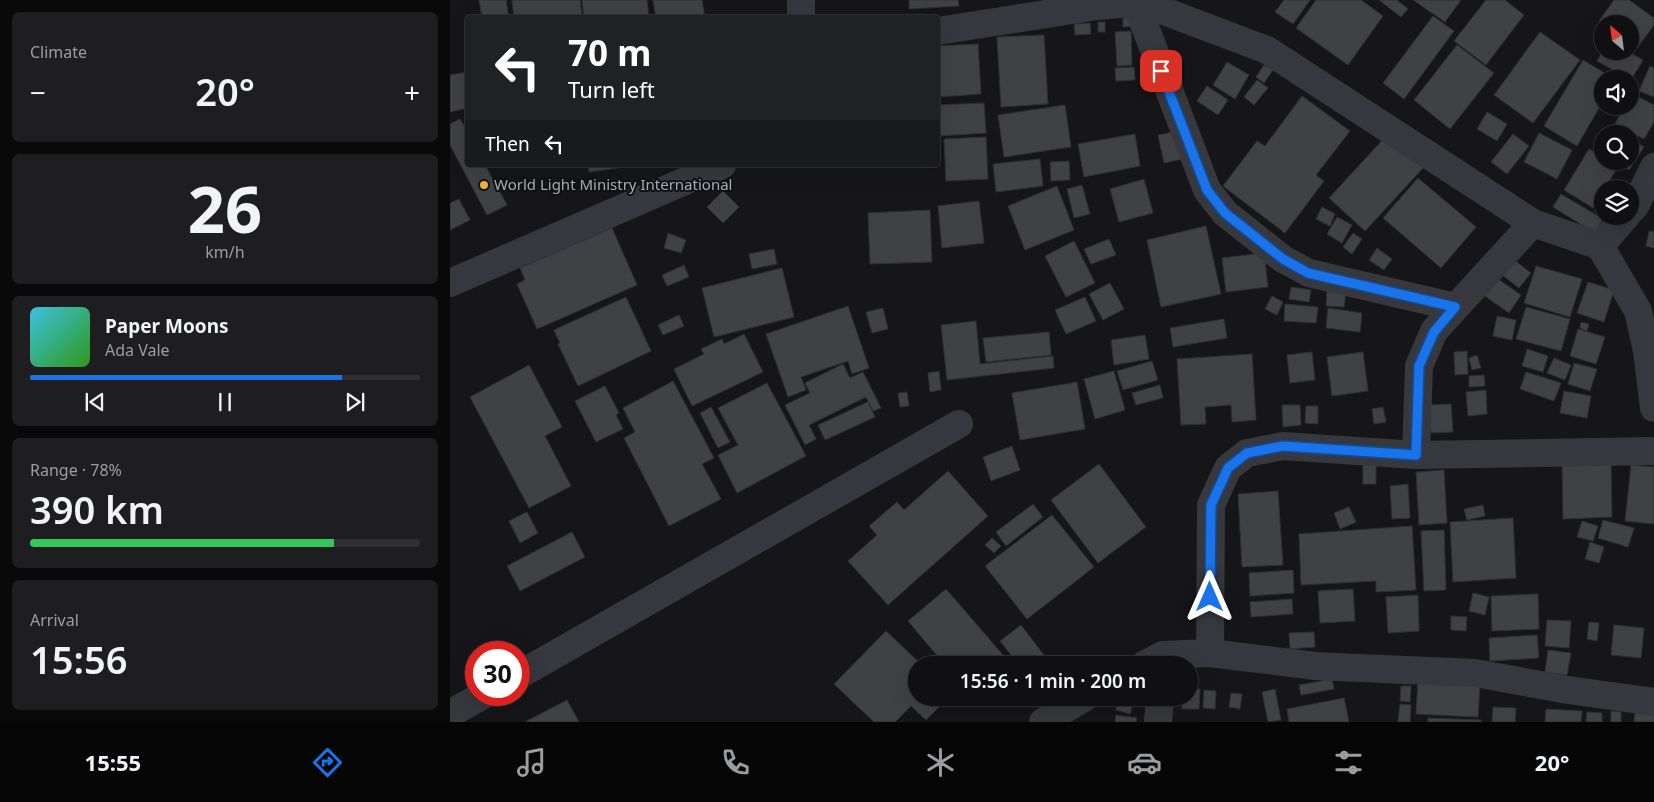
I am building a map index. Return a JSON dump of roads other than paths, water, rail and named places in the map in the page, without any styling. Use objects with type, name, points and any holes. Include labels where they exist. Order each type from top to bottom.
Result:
[{"type":"street","points":[[801,0],[801,15]]},
{"type":"street","points":[[1135,1],[1207,190],[1225,213],[1283,259],[1308,273],[1455,307]]},
{"type":"street","points":[[940,31],[1135,1],[1267,50],[1533,223],[1600,246],[1638,311],[1647,351],[1654,408]]},
{"type":"street","points":[[450,283],[717,167]]},
{"type":"street","points":[[1639,198],[1654,167]]},
{"type":"street","points":[[1416,455],[1419,366],[1434,332],[1533,223]]},
{"type":"street","points":[[1600,246],[1618,225]]},
{"type":"street","points":[[530,669],[960,424]]},
{"type":"street","points":[[1210,653],[1211,505],[1228,468],[1247,453],[1283,446],[1416,455],[1654,451]]},
{"type":"street","points":[[1192,656],[1210,653],[1315,666],[1475,673],[1568,690],[1654,702]]},
{"type":"street","points":[[450,714],[465,705]]},
{"type":"street","points":[[1043,722],[1070,706]]},
{"type":"street","points":[[1158,722],[1159,706]]},
{"type":"place","name":"World Light Ministry International","points":[[484,185]]}]
